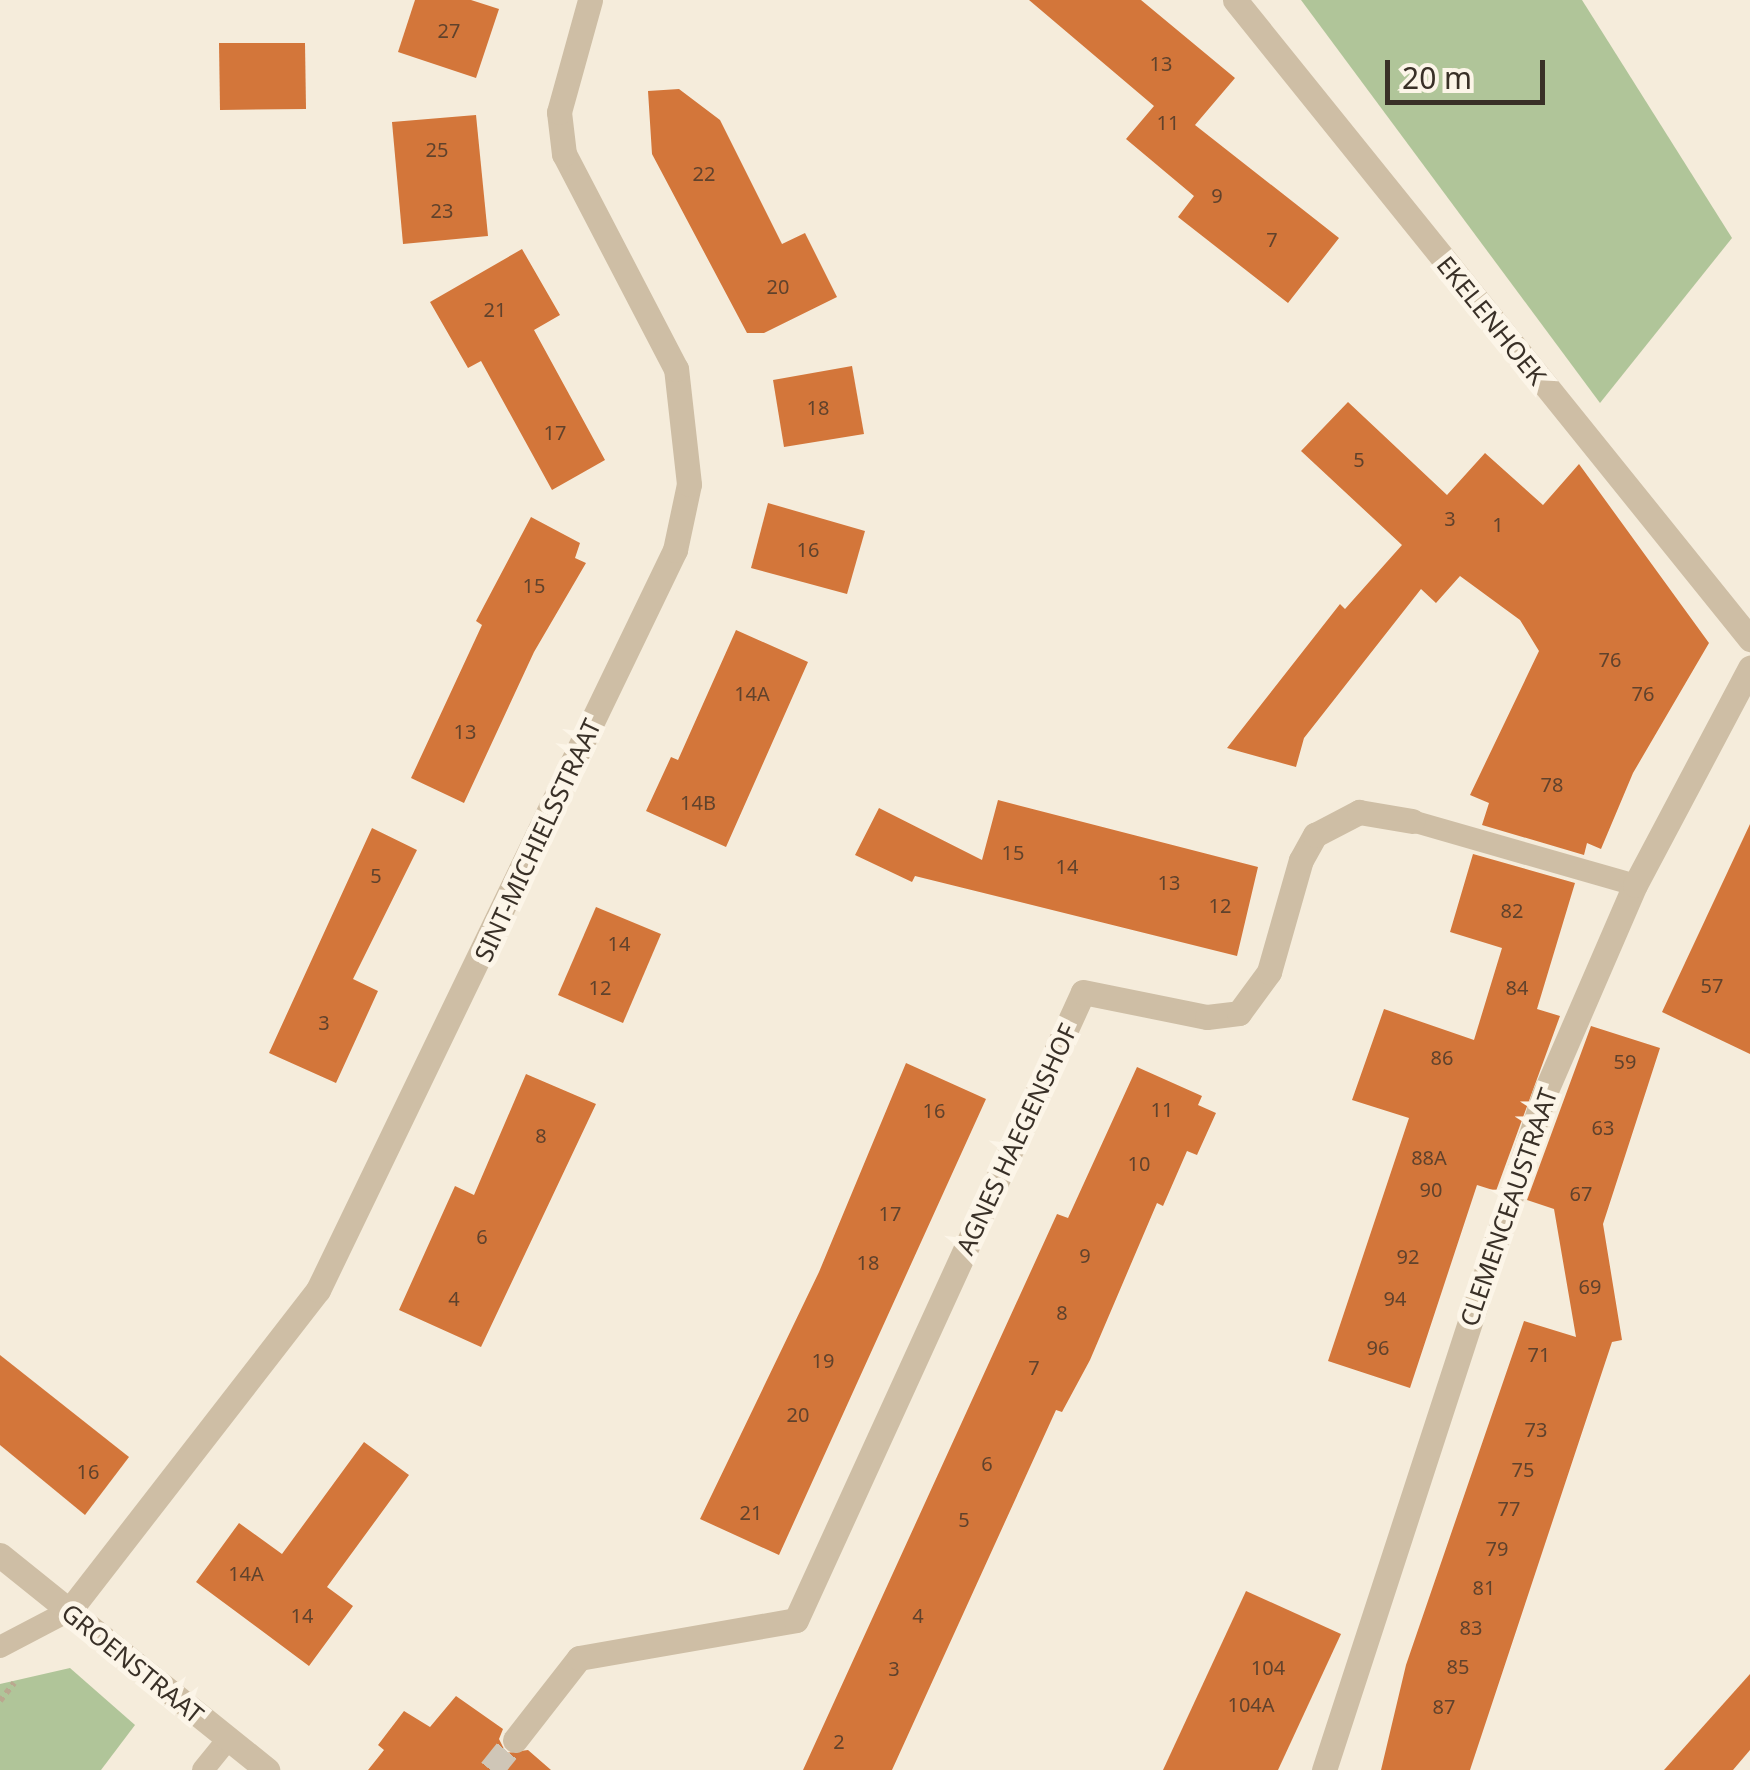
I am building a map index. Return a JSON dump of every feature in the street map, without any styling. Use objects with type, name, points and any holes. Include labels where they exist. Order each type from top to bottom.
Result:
[{"type":"street","name":"SINT-MICHIELSSTRAAT","points":[[68,1611],[318,1290],[675,550],[689,464],[676,369],[564,154],[558,112],[590,0]]},
{"type":"street","name":"EKELENHOEK","points":[[1235,0],[1750,639]]},
{"type":"street","name":"CLEMENCEAUSTRAAT","points":[[1324,1770],[1544,1095],[1635,885],[1750,668]]},
{"type":"street","name":"AGNES HAEGENSHOF","points":[[514,1740],[579,1658],[796,1620],[1083,992],[1207,1017],[1240,1013],[1269,972],[1300,860],[1315,836],[1359,812],[1412,821]]},
{"type":"street","name":"GROENSTRAAT","points":[[0,1556],[266,1770]]},
{"type":"lane","name":"AGNES HAEGENSHOF","points":[[1412,821],[1635,885]]},
{"type":"lane","points":[[0,1647],[68,1611]]},
{"type":"lane","points":[[203,1770],[228,1739]]},
{"type":"green space","points":[[1301,0],[1582,0],[1732,238],[1600,403]]},
{"type":"green space","points":[[70,1668],[135,1725],[101,1770],[0,1770],[0,1684]]},
{"type":"building","points":[[415,0],[471,0],[499,9],[476,78],[398,52]]},
{"type":"building","points":[[1029,0],[1141,0],[1235,78],[1195,125],[1339,238],[1288,303],[1178,217],[1194,196],[1126,139],[1154,106]]},
{"type":"building","points":[[219,43],[305,43],[306,109],[220,110]]},
{"type":"building","points":[[679,89],[720,120],[782,244],[805,233],[837,297],[764,333],[747,333],[652,154],[648,91]]},
{"type":"building","points":[[476,115],[488,236],[403,244],[392,122]]},
{"type":"building","points":[[522,249],[560,315],[534,330],[605,460],[552,490],[481,361],[468,368],[430,302]]},
{"type":"building","points":[[852,366],[864,434],[784,447],[773,380]]},
{"type":"building","points":[[1348,402],[1447,495],[1485,453],[1543,505],[1579,464],[1709,643],[1633,773],[1601,849],[1587,843],[1584,855],[1482,825],[1489,803],[1470,795],[1539,651],[1520,620],[1460,576],[1436,603],[1421,589],[1304,738],[1296,767],[1227,748],[1340,604],[1345,609],[1402,545],[1301,451]]},
{"type":"building","points":[[768,503],[865,531],[847,594],[751,568]]},
{"type":"building","points":[[531,517],[580,543],[575,558],[586,563],[534,652],[464,803],[411,778],[482,625],[476,621]]},
{"type":"building","points":[[736,630],[808,662],[726,847],[646,811],[671,757],[678,760]]},
{"type":"building","points":[[998,800],[1258,867],[1237,956],[915,876],[912,882],[855,855],[879,808],[982,860]]},
{"type":"building","points":[[1750,824],[1750,1054],[1662,1012]]},
{"type":"building","points":[[372,828],[417,850],[353,979],[378,991],[336,1083],[269,1053]]},
{"type":"building","points":[[1473,854],[1575,883],[1537,1009],[1560,1016],[1496,1191],[1477,1185],[1410,1388],[1328,1361],[1409,1118],[1352,1100],[1384,1009],[1474,1040],[1502,948],[1450,932]]},
{"type":"building","points":[[596,907],[661,934],[623,1023],[558,995]]},
{"type":"building","points":[[1591,1026],[1660,1048],[1603,1224],[1622,1340],[1612,1342],[1470,1770],[1381,1770],[1406,1665],[1524,1321],[1576,1337],[1554,1209],[1527,1200]]},
{"type":"building","points":[[906,1063],[986,1099],[779,1555],[700,1519],[819,1272]]},
{"type":"building","points":[[1137,1067],[1202,1096],[1198,1105],[1216,1113],[1197,1155],[1187,1151],[1163,1206],[1157,1203],[1090,1360],[1062,1412],[1056,1410],[892,1770],[803,1770],[1057,1214],[1068,1218]]},
{"type":"building","points":[[526,1074],[596,1104],[481,1347],[399,1310],[455,1186],[474,1195]]},
{"type":"building","points":[[0,1355],[129,1457],[85,1515],[0,1445]]},
{"type":"building","points":[[364,1442],[409,1475],[327,1587],[353,1606],[309,1666],[196,1582],[239,1523],[282,1554]]},
{"type":"building","points":[[1246,1591],[1341,1634],[1278,1770],[1163,1770]]},
{"type":"building","points":[[1750,1674],[1750,1750],[1733,1770],[1664,1770]]},
{"type":"building","points":[[456,1696],[503,1729],[499,1739],[506,1753],[528,1750],[551,1770],[368,1770],[384,1750],[378,1745],[404,1711],[430,1727]]},
{"type":"tunnel","points":[[491,1770],[515,1740]]}]
